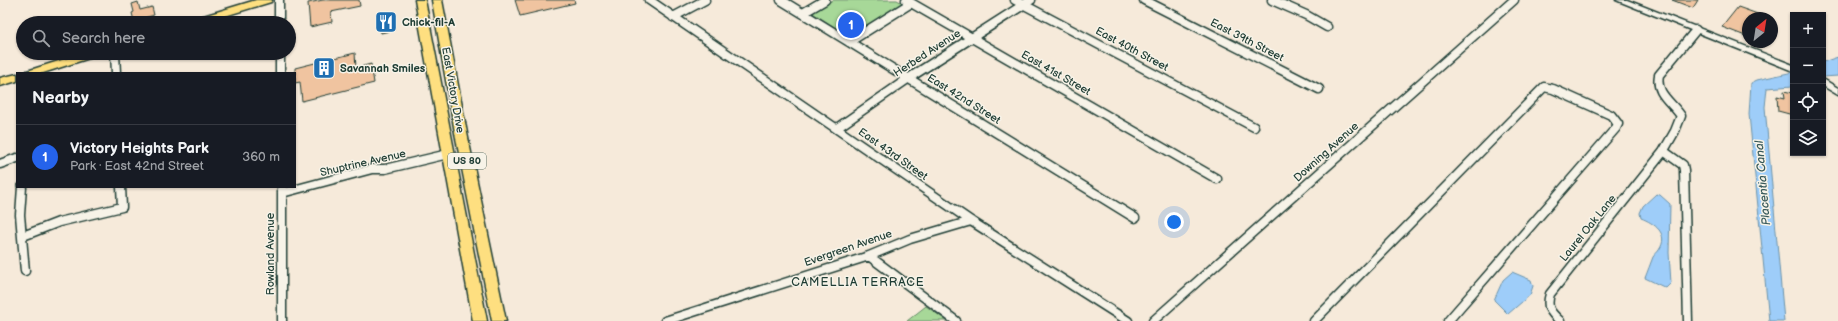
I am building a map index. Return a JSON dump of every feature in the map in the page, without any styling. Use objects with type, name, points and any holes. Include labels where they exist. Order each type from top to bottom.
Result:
[{"type":"main road","points":[[214,16],[267,0]]},
{"type":"main road","name":"East Victory Drive","points":[[420,0],[454,187],[466,239],[480,321]]},
{"type":"main road","name":"East Victory Drive","points":[[437,0],[461,134],[483,234],[499,321]]},
{"type":"main road","points":[[33,72],[72,60]]},
{"type":"main road","points":[[0,82],[16,77]]},
{"type":"main road","points":[[466,239],[483,234]]},
{"type":"street","points":[[279,0],[280,16]]},
{"type":"street","name":"East 43rd Street","points":[[648,0],[971,221],[1128,321]]},
{"type":"street","points":[[673,17],[705,0]]},
{"type":"street","name":"East 42nd Street","points":[[781,0],[1135,218]]},
{"type":"street","points":[[803,13],[825,0]]},
{"type":"street","name":"East 40th Street","points":[[1015,0],[1254,126]]},
{"type":"street","name":"Herbed Avenue","points":[[837,128],[971,37],[1031,0]]},
{"type":"street","name":"East 39th Street","points":[[1144,0],[1319,89]]},
{"type":"street","points":[[1272,0],[1306,15],[1327,28]]},
{"type":"street","name":"Downing Avenue","points":[[1152,321],[1514,0]]},
{"type":"street","points":[[1620,0],[1790,66]]},
{"type":"street","points":[[849,42],[908,2]]},
{"type":"street","name":"East 41st Street","points":[[908,2],[1217,179]]},
{"type":"street","name":"Laurel Oak Lane","points":[[1560,321],[1550,312],[1547,303],[1550,294],[1647,170],[1665,152],[1666,146],[1677,130],[1681,116],[1676,107],[1661,95],[1657,82],[1659,75],[1696,30]]},
{"type":"street","points":[[115,60],[116,72]]},
{"type":"street","points":[[280,60],[280,72]]},
{"type":"street","points":[[1826,84],[1838,91]]},
{"type":"street","points":[[1314,321],[1544,87],[1553,89],[1611,115],[1618,124],[1616,128],[1448,321]]},
{"type":"street","points":[[1665,152],[1683,165],[1684,170],[1688,321]]},
{"type":"street","name":"Shuptrine Avenue","points":[[296,187],[372,169],[385,169],[448,154]]},
{"type":"street","points":[[0,164],[16,158]]},
{"type":"street","points":[[22,188],[20,215],[25,271]]},
{"type":"street","points":[[23,236],[59,222],[122,207],[121,188]]},
{"type":"street","name":"Rowland Avenue","points":[[282,190],[282,321]]},
{"type":"street","name":"Evergreen Avenue","points":[[665,321],[869,256],[910,239],[971,221]]},
{"type":"street","points":[[869,256],[956,321]]},
{"type":"green space","points":[[833,0],[897,0],[904,4],[850,37],[811,12]]},
{"type":"green space","points":[[926,306],[947,321],[907,321]]},
{"type":"water","points":[[1838,57],[1838,76],[1826,77],[1826,61]]},
{"type":"water","name":"Placentia Canal","points":[[1790,73],[1790,86],[1767,88],[1765,107],[1784,321],[1769,321],[1749,114],[1751,83],[1757,80]]},
{"type":"water","points":[[1656,194],[1660,195],[1670,204],[1669,253],[1671,283],[1666,288],[1645,278],[1653,257],[1659,250],[1663,239],[1659,230],[1651,223],[1641,218],[1640,213],[1643,206]]},
{"type":"water","points":[[1512,272],[1531,280],[1533,286],[1530,295],[1508,314],[1494,300],[1503,280]]},
{"type":"building","points":[[323,0],[359,0],[360,6],[331,12],[332,22],[310,27],[308,3]]},
{"type":"building","points":[[515,0],[574,0],[575,3],[520,16]]},
{"type":"building","points":[[1672,0],[1698,0],[1693,8]]},
{"type":"building","points":[[138,2],[140,10],[152,7],[154,15],[133,16],[132,13],[134,12],[132,4]]},
{"type":"building","points":[[1738,7],[1752,12],[1742,12],[1742,35],[1722,27]]},
{"type":"building","name":"Chick-fil-A","points":[[391,12],[394,30],[381,33],[379,15]]},
{"type":"building","points":[[355,53],[356,68],[371,64],[374,83],[302,101],[300,82],[296,83],[295,68]]},
{"type":"building","points":[[1784,91],[1790,92],[1790,114],[1778,111],[1777,96],[1785,98]]},
{"type":"place","name":"Chick-fil-A","points":[[386,22]]},
{"type":"place","name":"Victory Heights Park","points":[[851,25]]},
{"type":"place","name":"Savannah Smiles","points":[[324,68]]},
{"type":"district","name":"CAMELLIA TERRACE","points":[[858,282]]}]
